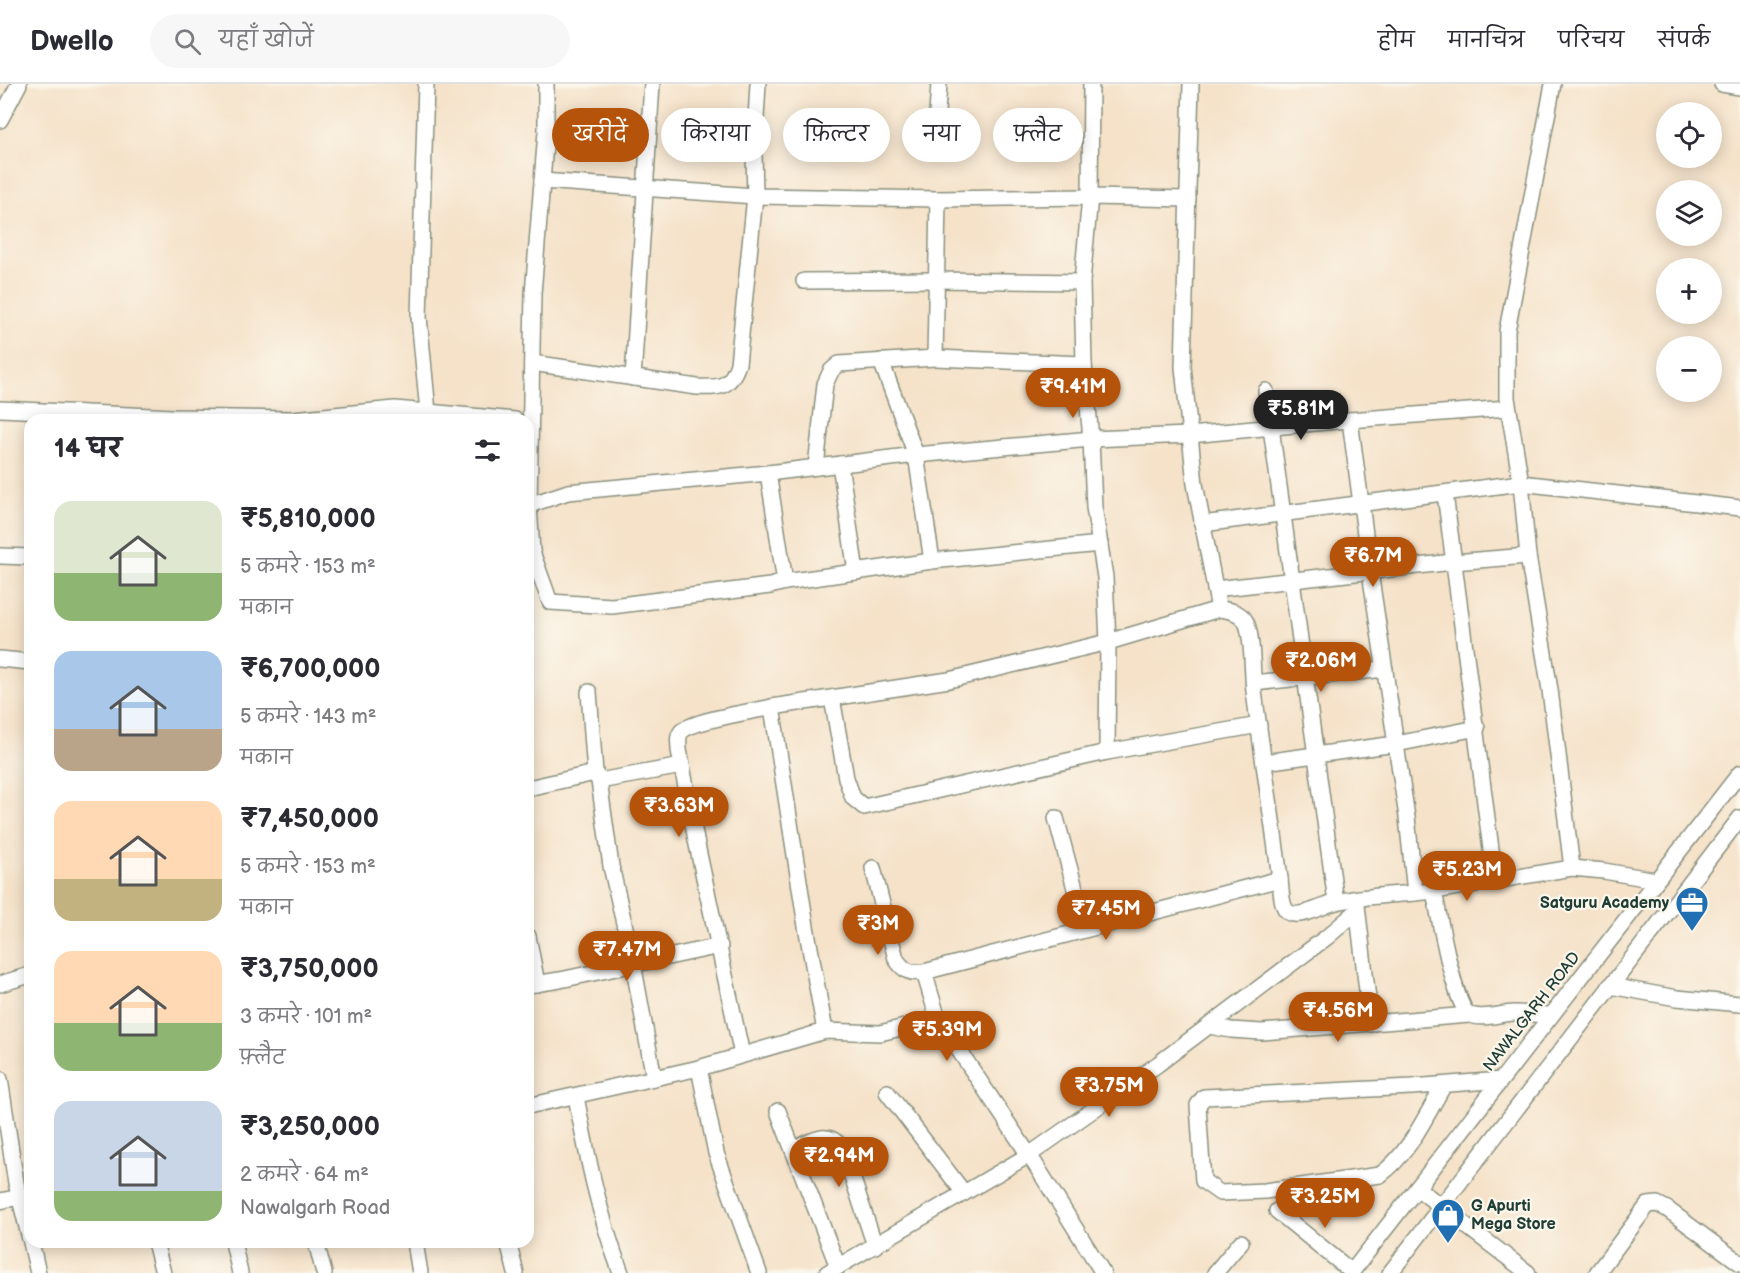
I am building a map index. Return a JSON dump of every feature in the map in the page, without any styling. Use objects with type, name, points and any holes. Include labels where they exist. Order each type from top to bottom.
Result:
[{"type":"street","points":[[0,120],[19,84]]},
{"type":"street","points":[[426,84],[419,317],[428,412]]},
{"type":"street","points":[[530,414],[533,294],[546,132],[546,84]]},
{"type":"street","points":[[633,378],[652,84]]},
{"type":"street","points":[[532,363],[711,387],[725,385],[733,378],[738,364],[756,196],[754,153],[758,84]]},
{"type":"street","points":[[937,108],[939,84]]},
{"type":"street","points":[[1091,84],[1090,196],[1082,282],[1084,364],[1094,507],[1106,577],[1107,752]]},
{"type":"street","points":[[1191,84],[1183,367],[1195,484],[1219,609]]},
{"type":"street","points":[[1553,84],[1507,331],[1505,369],[1508,408],[1521,483],[1528,556],[1550,690],[1572,868]]},
{"type":"street","points":[[1722,84],[1740,87]]},
{"type":"street","points":[[542,181],[756,196],[938,200],[1090,196],[1188,199]]},
{"type":"street","points":[[935,358],[938,200]]},
{"type":"street","points":[[804,280],[1082,282]]},
{"type":"street","points":[[816,467],[825,384],[831,371],[839,364],[935,358],[1084,364]]},
{"type":"street","points":[[881,361],[916,455],[932,561]]},
{"type":"street","points":[[1266,391],[1336,902]]},
{"type":"street","points":[[534,504],[568,492],[768,473],[916,455],[1091,439],[1190,435],[1508,408]]},
{"type":"street","points":[[0,409],[49,414]]},
{"type":"street","points":[[350,414],[395,410],[450,414]]},
{"type":"street","points":[[1350,420],[1370,572],[1407,817],[1414,893]]},
{"type":"street","points":[[840,464],[856,572]]},
{"type":"street","points":[[768,473],[785,582]]},
{"type":"street","points":[[1202,524],[1521,483],[1740,508]]},
{"type":"street","points":[[1445,494],[1495,880]]},
{"type":"street","points":[[534,562],[550,602],[612,606],[770,586],[932,561],[1100,544]]},
{"type":"street","points":[[0,556],[24,557]]},
{"type":"street","points":[[1215,589],[1453,562],[1528,556]]},
{"type":"street","points":[[742,1055],[682,766],[678,736],[683,729],[701,722],[772,707],[949,680],[1108,642],[1219,609],[1240,615],[1247,623],[1280,879],[1284,907],[1287,912],[1293,915],[1300,914],[1336,902],[1357,906],[1414,893],[1572,868],[1656,880]]},
{"type":"street","points":[[0,658],[24,661]]},
{"type":"street","points":[[1254,683],[1385,669]]},
{"type":"street","points":[[589,692],[597,777],[611,866],[633,963],[654,1078]]},
{"type":"street","points":[[832,698],[846,778],[853,798],[864,807],[1107,752],[1259,725]]},
{"type":"street","points":[[772,707],[806,926],[825,1031]]},
{"type":"street","points":[[1264,762],[1396,744],[1477,728]]},
{"type":"street","points":[[534,787],[682,766]]},
{"type":"street","name":"NAWALGARH ROAD","points":[[1351,1273],[1740,773]]},
{"type":"street","points":[[1056,818],[1086,929]]},
{"type":"street","points":[[1390,1273],[1740,818]]},
{"type":"street","points":[[873,868],[896,959],[902,969],[914,973],[1280,879]]},
{"type":"street","points":[[1434,891],[1460,1002],[1469,1015]]},
{"type":"street","points":[[1357,906],[1371,1024]]},
{"type":"street","points":[[778,1111],[832,1270],[1029,1155],[1328,938],[1357,906]]},
{"type":"street","points":[[534,984],[720,946]]},
{"type":"street","points":[[924,972],[938,1019],[1029,1155],[1103,1273]]},
{"type":"street","points":[[0,984],[24,977]]},
{"type":"street","points":[[1610,986],[1677,998],[1740,1004]]},
{"type":"street","points":[[1209,1026],[1262,1032],[1469,1015],[1513,1013],[1551,1015]]},
{"type":"street","points":[[534,1105],[699,1068],[825,1031],[880,1034],[938,1019]]},
{"type":"street","points":[[699,1068],[716,1153],[759,1273]]},
{"type":"street","points":[[0,1079],[24,1191]]},
{"type":"street","points":[[1444,1085],[1407,1149],[1395,1164],[1380,1175],[1265,1191],[1220,1193],[1203,1181],[1198,1105],[1204,1097],[1501,1080]]},
{"type":"street","points":[[886,1092],[964,1193]]},
{"type":"street","points":[[576,1096],[601,1214],[621,1273]]},
{"type":"street","points":[[792,1150],[823,1137],[830,1137],[837,1142],[843,1149],[875,1245]]},
{"type":"street","points":[[1418,1188],[1528,1273]]},
{"type":"street","points":[[0,1202],[24,1196]]},
{"type":"street","points":[[1597,1273],[1637,1217],[1648,1205],[1657,1204],[1667,1209],[1737,1265]]},
{"type":"street","points":[[1277,1211],[1351,1273]]},
{"type":"street","points":[[1215,1273],[1241,1242]]},
{"type":"street","points":[[32,1248],[38,1273]]},
{"type":"street","points":[[157,1248],[163,1273]]},
{"type":"street","points":[[234,1248],[240,1273]]},
{"type":"street","points":[[318,1248],[324,1273]]},
{"type":"street","points":[[416,1248],[420,1273]]},
{"type":"street","points":[[510,1248],[516,1273]]},
{"type":"place","name":"Satguru Academy","points":[[1692,932]]},
{"type":"place","name":"G Apurti Mega Store","points":[[1448,1244]]}]
